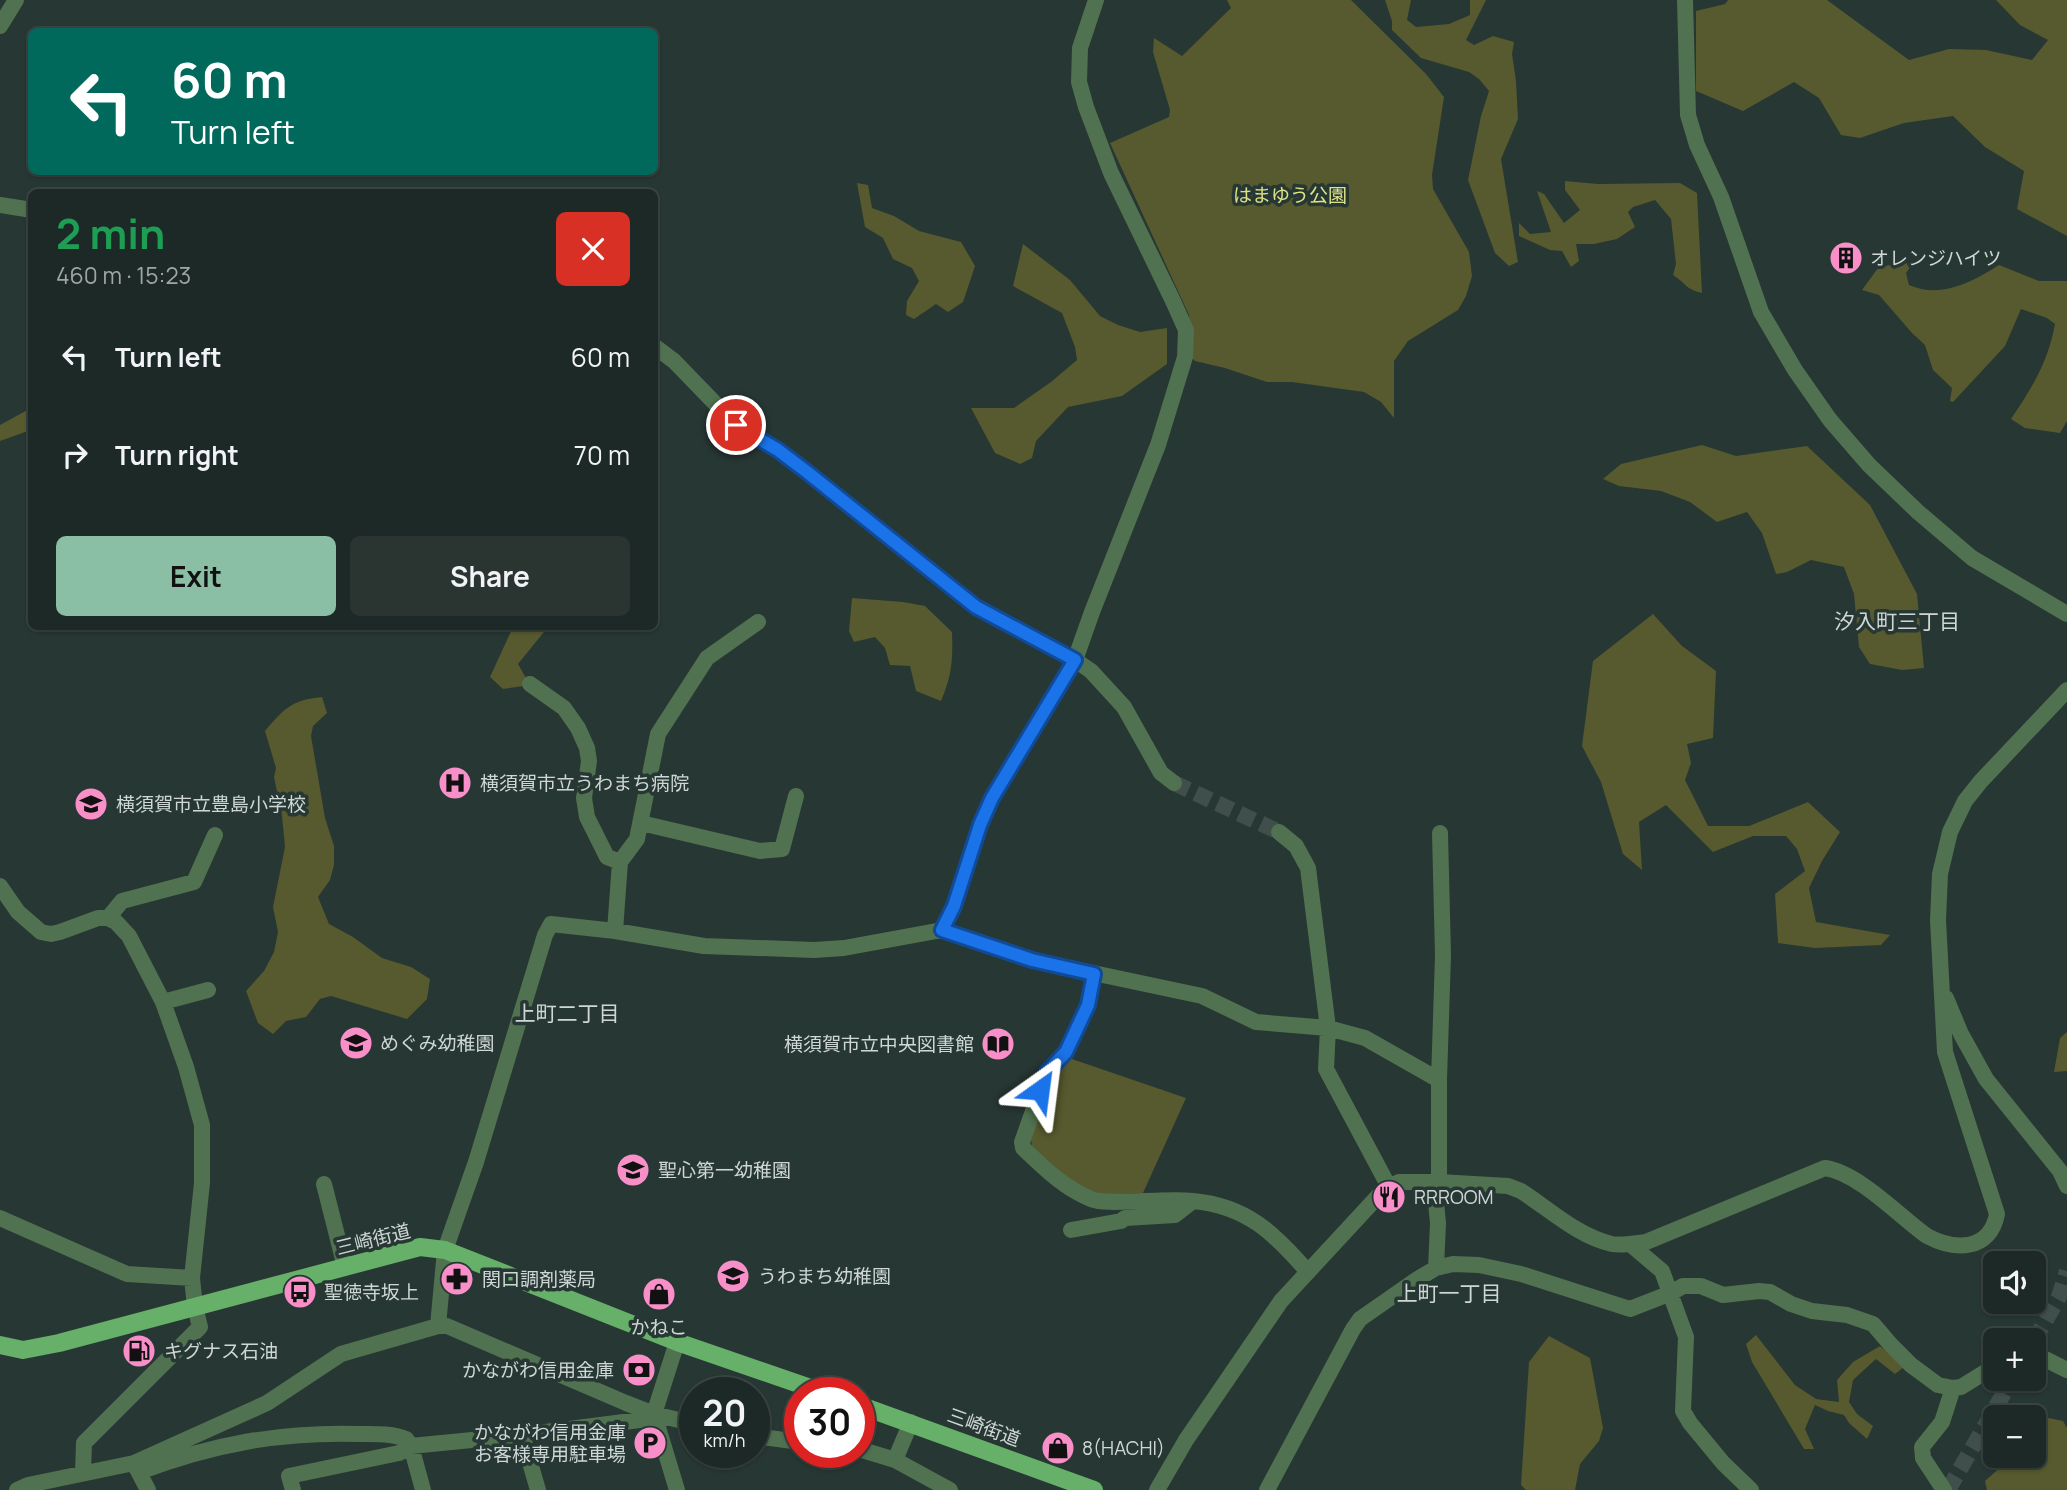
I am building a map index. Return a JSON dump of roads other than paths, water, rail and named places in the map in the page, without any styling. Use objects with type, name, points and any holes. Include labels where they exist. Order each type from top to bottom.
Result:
[{"type":"main road","name":"三崎街道","points":[[0,1345],[23,1350],[47,1346],[420,1247],[445,1250],[677,1342],[784,1379]]},
{"type":"main road","name":"三崎街道","points":[[875,1410],[1094,1490]]},
{"type":"street","points":[[0,26],[16,0]]},
{"type":"street","points":[[942,930],[954,906],[980,825],[992,798],[1075,660],[1091,612],[1158,445],[1185,357],[1185,330],[1111,173],[1079,82],[1080,48],[1096,0]]},
{"type":"street","points":[[1685,0],[1688,115],[1697,145],[1721,197],[1760,312],[1795,370],[1830,420],[1870,465],[1918,512],[1972,558],[2067,614]]},
{"type":"street","points":[[0,205],[28,209]]},
{"type":"street","points":[[658,349],[674,361],[736,425],[778,450],[976,607],[1091,671],[1124,707],[1161,773],[1174,783]]},
{"type":"street","points":[[615,931],[621,862],[636,839],[641,823],[658,734],[706,658],[758,621]]},
{"type":"street","points":[[530,684],[564,708],[578,728],[587,748],[589,761],[584,798],[587,817],[607,857],[621,862]]},
{"type":"street","points":[[1157,1490],[1185,1440],[1282,1301],[1381,1193],[1399,1182],[1508,1186],[1521,1191],[1595,1239],[1615,1244],[1630,1244],[1646,1242],[1825,1168],[1836,1169],[1851,1176],[1919,1230],[1941,1243],[1966,1245],[1978,1242],[1988,1235],[1995,1226],[1997,1214],[1945,1052],[1938,920],[1940,873],[1950,832],[1965,801],[2067,690]]},
{"type":"street","points":[[641,823],[760,851],[782,849],[796,796]]},
{"type":"street","points":[[1279,832],[1297,846],[1308,868],[1328,1028],[1326,1069],[1390,1187]]},
{"type":"street","points":[[1436,1268],[1443,955],[1440,833]]},
{"type":"street","points":[[108,918],[122,901],[194,882],[215,835]]},
{"type":"street","points":[[0,886],[18,912],[41,932],[51,934],[98,918],[108,918],[116,922],[129,936],[163,1002],[186,1067],[202,1125],[202,1184],[192,1278],[200,1327],[84,1443],[83,1472]]},
{"type":"street","points":[[438,1325],[445,1250],[450,1231],[476,1162],[545,934],[551,924],[615,931],[704,946],[814,950],[844,948],[942,930],[1032,960],[1202,996],[1256,1022],[1328,1028],[1365,1038],[1439,1080]]},
{"type":"street","points":[[1094,974],[1088,1005],[1066,1052],[1047,1072],[1022,1142],[1023,1148],[1054,1178],[1093,1200],[1193,1201],[1250,1217],[1282,1243],[1308,1272]]},
{"type":"street","points":[[1941,988],[1961,1034],[1986,1079],[2060,1171],[2067,1186]]},
{"type":"street","points":[[163,1002],[208,990]]},
{"type":"street","points":[[324,1184],[345,1267]]},
{"type":"street","points":[[1071,1230],[1125,1218],[1175,1215],[1193,1201]]},
{"type":"street","points":[[0,1218],[127,1274],[192,1278]]},
{"type":"street","points":[[1630,1244],[1662,1271],[1686,1337],[1683,1411],[1723,1463],[1751,1490]]},
{"type":"street","points":[[1267,1490],[1360,1319],[1436,1268],[1453,1264],[1479,1265],[1521,1274],[1630,1309],[1683,1286],[1700,1286],[1723,1295],[1770,1293],[1812,1311],[1847,1315],[1873,1324],[1911,1365],[1938,1385],[1961,1387],[1983,1373]]},
{"type":"street","points":[[136,1467],[267,1403],[341,1354],[438,1325],[447,1326],[654,1416],[679,1421]]},
{"type":"street","points":[[677,1342],[654,1416],[677,1490]]},
{"type":"street","points":[[2046,1360],[2067,1370]]},
{"type":"street","points":[[1944,1490],[1923,1458],[1922,1447],[1942,1422],[1953,1388]]},
{"type":"street","points":[[293,1490],[289,1476],[399,1453],[411,1446],[523,1435],[654,1416]]},
{"type":"street","points":[[895,1460],[911,1422]]},
{"type":"street","points":[[17,1490],[83,1472],[136,1467],[228,1444],[291,1435],[339,1433],[406,1439],[411,1446],[423,1490]]},
{"type":"street","points":[[523,1435],[538,1490]]},
{"type":"street","points":[[875,1454],[895,1460],[950,1490]]},
{"type":"street","points":[[136,1467],[148,1490]]},
{"type":"tunnel","points":[[1174,783],[1279,832]]},
{"type":"tunnel","points":[[2041,1328],[2059,1297],[2067,1271]]},
{"type":"tunnel","points":[[1948,1490],[2005,1391]]},
{"type":"place","name":"オレンジハイツ","points":[[1846,258]]},
{"type":"place","name":"横須賀市立うわまち病院","points":[[455,783]]},
{"type":"place","name":"横須賀市立豊島小学校","points":[[91,804]]},
{"type":"place","name":"めぐみ幼稚園","points":[[356,1043]]},
{"type":"place","name":"横須賀市立中央図書館","points":[[998,1044]]},
{"type":"place","name":"聖心第一幼稚園","points":[[633,1170]]},
{"type":"place","name":"RRROOM","points":[[1389,1197]]},
{"type":"place","name":"うわまち幼稚園","points":[[733,1276]]},
{"type":"place","name":"関口調剤薬局","points":[[457,1279]]},
{"type":"place","name":"聖徳寺坂上","points":[[300,1292]]},
{"type":"place","name":"かねこ","points":[[659,1294]]},
{"type":"place","name":"キグナス石油","points":[[139,1351]]},
{"type":"place","name":"かながわ信用金庫","points":[[639,1370]]},
{"type":"place","name":"かながわ信用金庫 お客様専用駐車場","points":[[650,1443]]},
{"type":"place","name":"8(HACHI)","points":[[1058,1448]]},
{"type":"district","name":"汐入町三丁目","points":[[1897,622]]},
{"type":"district","name":"上町二丁目","points":[[567,1014]]},
{"type":"district","name":"上町一丁目","points":[[1449,1294]]},
{"type":"park label","name":"はまゆう公園","points":[[1290,195]]}]
